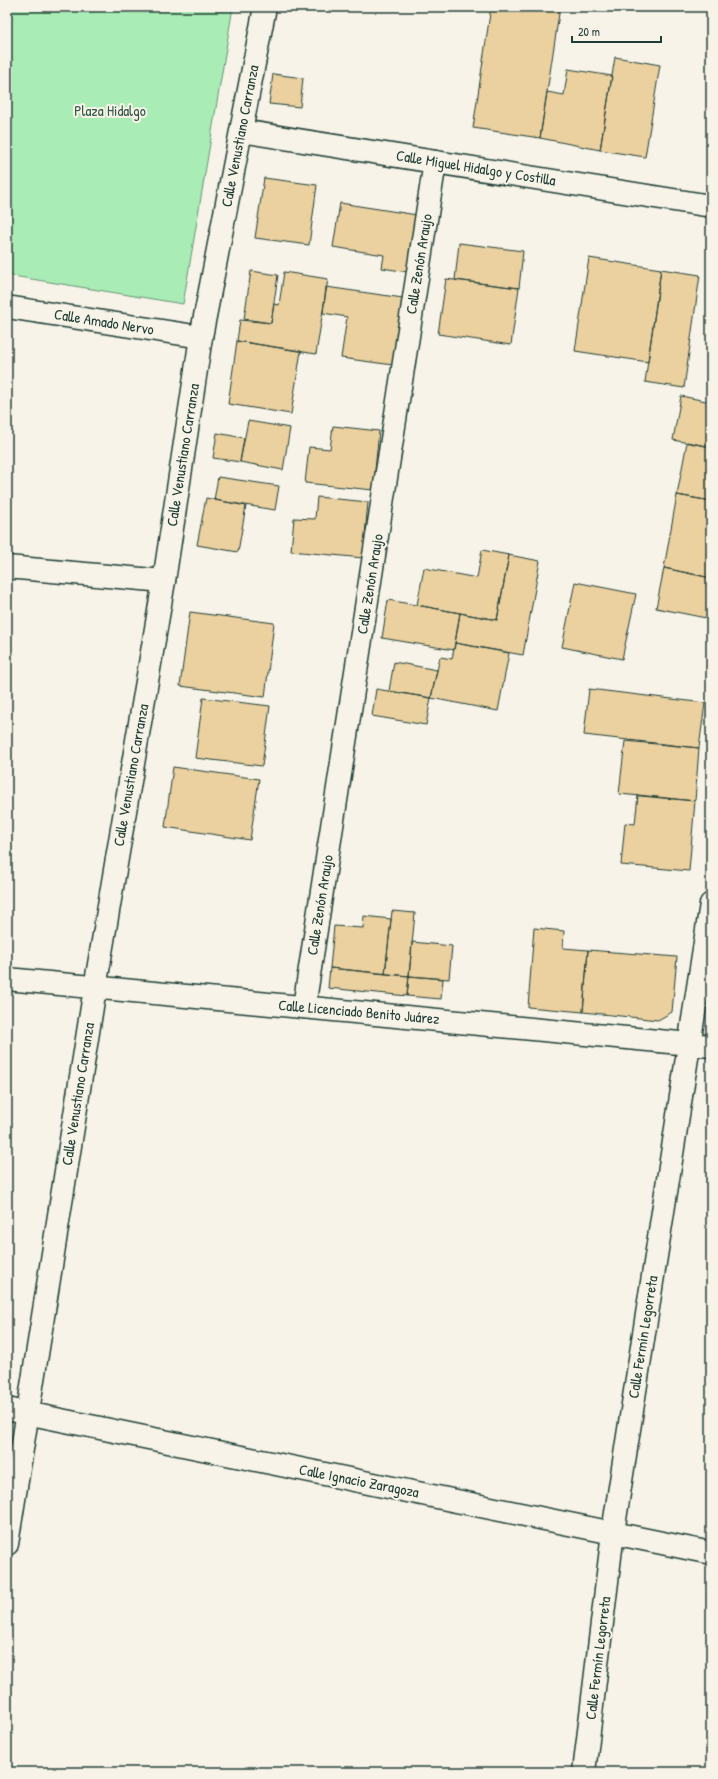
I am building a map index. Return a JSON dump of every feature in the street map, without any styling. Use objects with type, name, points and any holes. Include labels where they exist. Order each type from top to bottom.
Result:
[{"type":"street","name":"Calle Venustiano Carranza","points":[[7,1544],[17,1412],[95,988],[164,581],[201,337],[265,7]]},
{"type":"street","name":"Calle Miguel Hidalgo y Costilla","points":[[240,131],[711,206]]},
{"type":"street","name":"Calle Zenón Araujo","points":[[304,1007],[435,162]]},
{"type":"street","name":"Calle Amado Nervo","points":[[7,307],[201,337]]},
{"type":"street","points":[[7,567],[164,581]]},
{"type":"street","name":"Calle Fermín Legorreta","points":[[584,1772],[613,1532],[711,904]]},
{"type":"street","name":"Calle Licenciado Benito Juárez","points":[[7,979],[711,1046]]},
{"type":"street","name":"Calle Ignacio Zaragoza","points":[[17,1412],[711,1553]]},
{"type":"green space","name":"Plaza Hidalgo","points":[[7,7],[233,7],[183,304],[7,275]]},
{"type":"building","points":[[491,7],[560,7],[540,138],[473,128]]},
{"type":"building","points":[[615,57],[660,65],[645,157],[600,150]]},
{"type":"building","points":[[568,69],[612,76],[600,150],[540,138],[547,92],[564,95]]},
{"type":"building","points":[[273,74],[303,78],[300,107],[269,104]]},
{"type":"building","points":[[264,178],[317,185],[309,245],[255,238]]},
{"type":"building","points":[[340,203],[417,215],[408,272],[382,268],[384,255],[333,247]]},
{"type":"building","points":[[459,243],[523,251],[519,288],[455,280]]},
{"type":"building","points":[[589,258],[661,269],[648,362],[575,351]]},
{"type":"building","points":[[661,269],[700,275],[684,388],[645,382]]},
{"type":"building","points":[[251,271],[278,275],[271,323],[244,319]]},
{"type":"building","points":[[284,272],[328,279],[316,354],[237,341],[240,320],[271,323],[274,304],[279,305]]},
{"type":"building","points":[[446,279],[519,288],[511,345],[438,334]]},
{"type":"building","points":[[326,287],[403,298],[393,365],[341,358],[347,317],[323,313]]},
{"type":"building","points":[[237,341],[301,351],[291,414],[228,404]]},
{"type":"building","points":[[681,396],[711,402],[711,447],[673,440]]},
{"type":"building","points":[[248,421],[290,428],[283,470],[240,462]]},
{"type":"building","points":[[333,426],[379,431],[373,490],[305,483],[309,447],[330,449]]},
{"type":"building","points":[[217,433],[244,438],[240,462],[213,458]]},
{"type":"building","points":[[687,442],[711,447],[711,501],[677,495]]},
{"type":"building","points":[[218,477],[279,486],[275,510],[214,500]]},
{"type":"building","points":[[677,495],[711,501],[711,578],[664,568]]},
{"type":"building","points":[[317,497],[368,502],[363,558],[291,551],[294,518],[315,519]]},
{"type":"building","points":[[206,498],[246,506],[238,552],[197,545]]},
{"type":"building","points":[[482,550],[509,555],[497,620],[417,605],[424,568],[477,578]]},
{"type":"building","points":[[509,555],[540,561],[523,655],[455,643],[460,613],[497,620]]},
{"type":"building","points":[[664,568],[711,578],[711,619],[656,608]]},
{"type":"building","points":[[575,582],[636,594],[622,659],[562,647]]},
{"type":"building","points":[[388,600],[460,613],[454,650],[382,638]]},
{"type":"building","points":[[190,612],[274,623],[265,697],[180,686]]},
{"type":"building","points":[[455,643],[509,653],[498,711],[431,698],[440,657],[452,659]]},
{"type":"building","points":[[394,662],[437,670],[431,698],[389,691]]},
{"type":"building","points":[[376,689],[431,698],[426,725],[372,716]]},
{"type":"building","points":[[589,689],[705,703],[699,748],[584,735]]},
{"type":"building","points":[[203,698],[270,706],[262,766],[195,758]]},
{"type":"building","points":[[625,741],[699,748],[695,801],[619,794]]},
{"type":"building","points":[[173,767],[259,779],[250,840],[165,827]]},
{"type":"building","points":[[638,795],[695,801],[689,871],[621,865],[625,823],[635,824]]},
{"type":"building","points":[[392,911],[415,913],[409,976],[385,974]]},
{"type":"building","points":[[364,916],[391,919],[385,974],[330,968],[334,926],[363,928]]},
{"type":"building","points":[[534,928],[564,931],[563,948],[588,950],[583,1012],[528,1007]]},
{"type":"building","points":[[412,942],[452,946],[449,979],[409,976]]},
{"type":"building","points":[[588,950],[677,957],[672,1012],[658,1020],[583,1012]]},
{"type":"building","points":[[330,968],[409,976],[407,996],[328,988]]},
{"type":"building","points":[[409,976],[443,979],[441,999],[407,996]]}]
